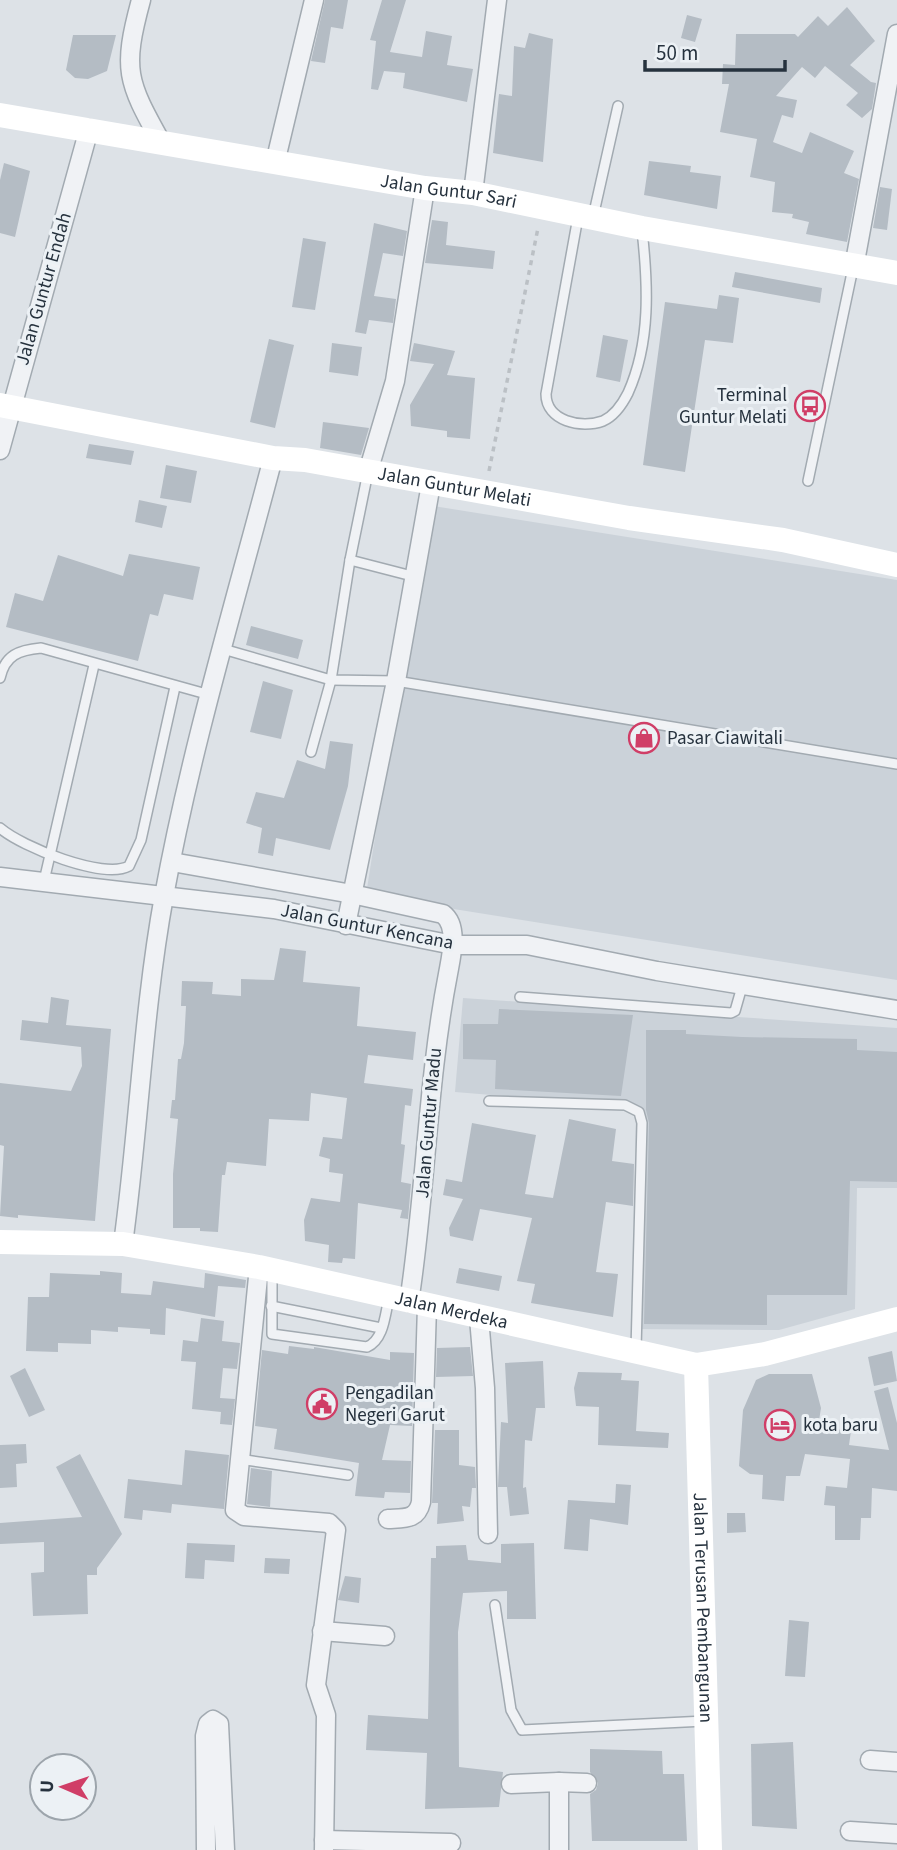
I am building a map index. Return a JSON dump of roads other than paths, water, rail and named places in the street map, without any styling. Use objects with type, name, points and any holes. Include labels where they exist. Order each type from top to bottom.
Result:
[{"type":"street","points":[[141,0],[129,78],[136,97],[161,142]]},
{"type":"street","points":[[275,163],[314,0]]},
{"type":"street","points":[[473,193],[497,0]]},
{"type":"street","points":[[854,267],[897,34]]},
{"type":"street","name":"Jalan Guntur Sari","points":[[0,116],[425,188],[473,193],[642,228],[897,273]]},
{"type":"street","name":"Jalan Guntur Endah","points":[[0,450],[6,406],[89,129]]},
{"type":"street","points":[[878,133],[897,137]]},
{"type":"street","points":[[368,472],[395,381],[425,188]]},
{"type":"street","name":"Jalan Guntur Melati","points":[[6,406],[273,458],[783,540],[897,565]]},
{"type":"street","points":[[123,1244],[132,1178],[147,1014],[164,896],[211,696],[273,458]]},
{"type":"street","points":[[346,925],[396,681],[412,576],[431,484]]},
{"type":"street","points":[[172,862],[352,894],[444,914],[449,919],[453,944]]},
{"type":"street","name":"Jalan Guntur Kencana","points":[[0,877],[274,909],[453,944],[527,945],[657,971],[897,1010]]},
{"type":"street","name":"Jalan Guntur Madu","points":[[388,1519],[413,1517],[418,1513],[421,1502],[408,1302],[438,1028],[453,944]]},
{"type":"street","name":"Jalan Merdeka","points":[[0,1242],[123,1244],[266,1269],[696,1365],[765,1354],[897,1319]]},
{"type":"street","points":[[266,1269],[239,1459],[235,1510],[237,1513],[329,1523],[337,1534],[316,1685],[326,1715],[324,1845],[451,1843]]},
{"type":"street","points":[[480,1318],[485,1388],[488,1534]]},
{"type":"street","name":"Jalan Terusan Pembangunan","points":[[696,1365],[710,1850]]},
{"type":"street","points":[[322,1631],[385,1636]]},
{"type":"street","points":[[213,1720],[219,1724],[225,1841],[206,1841],[205,1736],[208,1724],[213,1720]]},
{"type":"street","points":[[870,1760],[897,1762]]},
{"type":"street","points":[[559,1782],[559,1850]]},
{"type":"street","points":[[511,1784],[587,1783]]},
{"type":"street","points":[[850,1831],[897,1834]]},
{"type":"lane","points":[[618,106],[586,216],[546,394],[548,409],[559,419],[592,423],[603,421],[617,410],[628,392],[645,328],[649,288],[642,228]]},
{"type":"lane","points":[[808,481],[854,267]]},
{"type":"lane","points":[[311,752],[331,680],[350,560],[368,472]]},
{"type":"lane","points":[[350,560],[412,576]]},
{"type":"lane","points":[[0,678],[7,660],[18,651],[41,648],[211,696]]},
{"type":"lane","points":[[223,649],[331,680],[396,681],[897,764]]},
{"type":"lane","points":[[44,881],[94,665]]},
{"type":"lane","points":[[0,828],[15,840],[51,857],[118,870],[132,863],[141,840],[175,687]]},
{"type":"lane","points":[[520,997],[731,1013],[735,1010],[743,983]]},
{"type":"lane","points":[[489,1101],[625,1105],[639,1112],[642,1123],[636,1352]]},
{"type":"lane","points":[[266,1269],[272,1334],[368,1347],[376,1344],[381,1328],[408,1302]]},
{"type":"lane","points":[[271,1306],[381,1328]]},
{"type":"lane","points":[[239,1459],[348,1475]]},
{"type":"lane","points":[[495,1605],[512,1710],[522,1730],[540,1732],[706,1721]]},
{"type":"place","name":"Terminal Guntur Melati","points":[[810,406]]},
{"type":"place","name":"Pasar Ciawitali","points":[[644,738]]},
{"type":"place","name":"Pengadilan Negeri Garut","points":[[322,1404]]},
{"type":"place","name":"kota baru","points":[[780,1425]]}]
